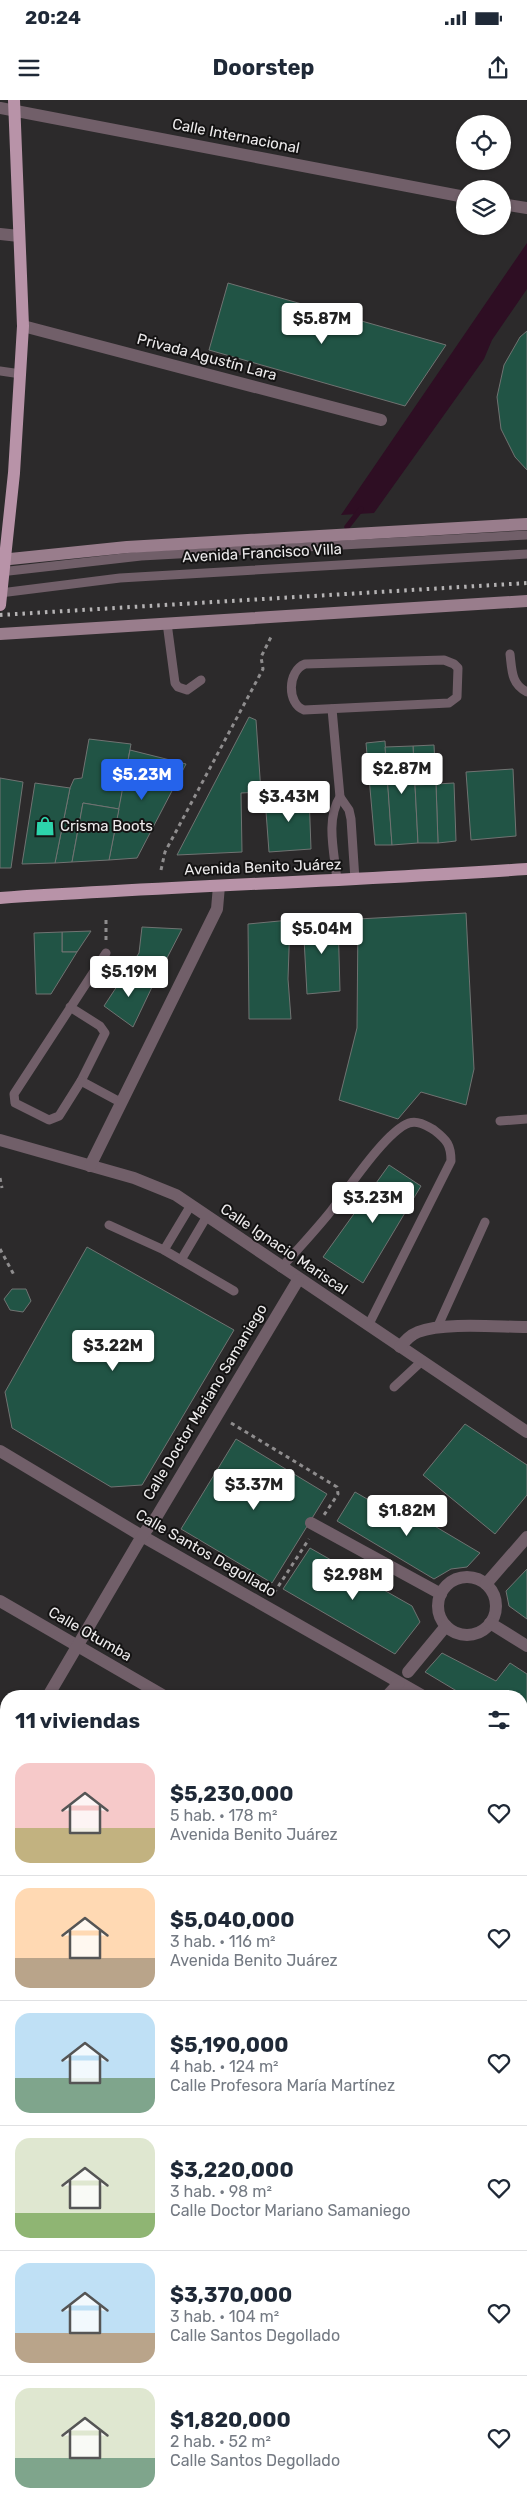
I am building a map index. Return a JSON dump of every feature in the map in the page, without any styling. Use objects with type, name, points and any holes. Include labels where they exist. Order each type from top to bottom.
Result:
[{"type":"main road","points":[[1,597],[2,566],[21,374],[23,326],[14,105]]},
{"type":"main road","name":"Avenida Francisco Villa","points":[[2,566],[127,548],[527,524]]},
{"type":"main road","points":[[0,634],[527,601]]},
{"type":"main road","name":"Avenida Benito Juárez","points":[[0,898],[168,887],[337,881],[527,870]]},
{"type":"street","name":"Calle Internacional","points":[[0,108],[14,105],[456,194]]},
{"type":"street","points":[[511,205],[527,208]]},
{"type":"street","points":[[0,234],[19,236]]},
{"type":"street","name":"Privada Agustín Lara","points":[[23,326],[381,420]]},
{"type":"street","points":[[90,1166],[217,909],[219,886]]},
{"type":"street","name":"Calle Ignacio Mariscal","points":[[0,1140],[155,1186],[191,1205],[298,1280],[527,1432]]},
{"type":"street","name":"Calle Doctor Mariano Samaniego","points":[[51,1690],[142,1536],[156,1516],[298,1280]]},
{"type":"street","points":[[400,1347],[418,1332],[437,1328],[527,1327]]},
{"type":"street","name":"Calle Santos Degollado","points":[[0,1451],[142,1536],[413,1690]]},
{"type":"street","points":[[314,1525],[441,1594]]},
{"type":"street","points":[[486,1584],[527,1537]]},
{"type":"street","points":[[466,1577],[476,1578],[486,1584],[496,1602],[495,1613],[490,1623],[474,1634],[464,1634],[446,1626],[440,1616],[438,1605],[441,1594],[447,1585],[456,1579],[466,1577]]},
{"type":"street","name":"Calle Otumba","points":[[0,1600],[154,1690]]},
{"type":"street","points":[[490,1623],[527,1646]]},
{"type":"street","points":[[408,1672],[446,1626]]},
{"type":"street","points":[[392,1690],[399,1682]]},
{"type":"lane","points":[[0,371],[21,374]]},
{"type":"lane","name":"Avenida Francisco Villa","points":[[2,566],[141,556],[527,534]]},
{"type":"lane","name":"Avenida Francisco Villa","points":[[1,597],[102,580],[168,574],[527,554]]},
{"type":"lane","points":[[167,623],[178,687],[187,690],[201,680]]},
{"type":"lane","points":[[510,654],[513,678],[519,688],[527,692]]},
{"type":"lane","points":[[444,660],[458,668],[457,697],[449,703],[332,709],[304,710],[294,705],[292,677],[299,666],[304,664],[444,660]]},
{"type":"lane","points":[[332,709],[340,797],[349,810],[351,819],[355,880]]},
{"type":"lane","points":[[337,881],[332,822],[335,803],[340,797]]},
{"type":"lane","points":[[70,1007],[100,1026],[105,1032],[80,1081],[59,1116],[49,1120],[24,1109],[13,1099],[14,1094],[70,1007],[106,953]]},
{"type":"lane","points":[[80,1081],[120,1102]]},
{"type":"lane","points":[[500,1121],[527,1119]]},
{"type":"lane","points":[[281,1268],[299,1250],[373,1156],[399,1128],[411,1122],[419,1122],[430,1128],[446,1139],[451,1148],[451,1161],[368,1326]]},
{"type":"lane","points":[[164,1250],[191,1205]]},
{"type":"lane","points":[[181,1260],[207,1216]]},
{"type":"lane","points":[[437,1328],[485,1222]]},
{"type":"lane","points":[[109,1224],[164,1250],[234,1291]]},
{"type":"lane","points":[[394,1386],[422,1361]]},
{"type":"path","points":[[162,870],[165,852],[263,669],[262,657],[271,638]]},
{"type":"path","points":[[106,916],[106,953]]},
{"type":"path","points":[[0,1178],[2,1188]]},
{"type":"path","points":[[0,1249],[14,1275]]},
{"type":"path","points":[[231,1423],[337,1487],[338,1494],[314,1525],[274,1593]]},
{"type":"shaded area","points":[[527,243],[527,289],[492,340],[484,359],[374,513],[341,515]]},
{"type":"building","points":[[228,283],[446,345],[405,406],[209,350]]},
{"type":"building","points":[[527,331],[527,470],[515,457],[501,429],[497,397],[504,365],[520,337]]},
{"type":"building","points":[[249,717],[256,720],[261,792],[241,793],[242,852],[177,855]]},
{"type":"building","points":[[89,739],[131,744],[119,809],[83,803],[72,862],[55,863],[70,788],[74,779],[82,778]]},
{"type":"building","points":[[385,741],[392,845],[375,845],[366,743]]},
{"type":"building","points":[[434,745],[436,784],[415,785],[413,746]]},
{"type":"building","points":[[413,746],[418,843],[392,845],[385,747]]},
{"type":"building","points":[[130,750],[186,764],[137,858],[109,860]]},
{"type":"building","points":[[513,769],[516,836],[471,840],[466,772]]},
{"type":"building","points":[[0,778],[23,782],[11,868],[0,868]]},
{"type":"building","name":"Crisma Boots","points":[[35,783],[70,788],[55,863],[22,864]]},
{"type":"building","points":[[454,783],[456,841],[438,843],[436,784]]},
{"type":"building","points":[[436,784],[438,843],[418,843],[415,785]]},
{"type":"building","points":[[309,794],[311,849],[269,852],[265,798]]},
{"type":"building","points":[[83,803],[119,809],[109,860],[72,862]]},
{"type":"building","points":[[466,913],[474,1069],[466,1105],[421,1092],[398,1119],[339,1100],[357,1028],[358,919]]},
{"type":"building","points":[[338,918],[340,991],[307,994],[303,920]]},
{"type":"building","points":[[290,920],[288,979],[291,1019],[249,1019],[248,924]]},
{"type":"building","points":[[142,927],[182,929],[153,985],[127,971],[139,953]]},
{"type":"building","points":[[91,931],[77,952],[62,952],[62,932]]},
{"type":"building","points":[[62,932],[62,952],[77,952],[51,994],[36,994],[34,933]]},
{"type":"building","points":[[127,971],[153,985],[133,1027],[104,1006]]},
{"type":"building","points":[[389,1165],[421,1186],[363,1283],[323,1257]]},
{"type":"building","points":[[87,1247],[234,1330],[142,1485],[111,1487],[12,1428],[5,1392]]},
{"type":"building","points":[[12,1289],[26,1289],[31,1301],[23,1312],[10,1310],[4,1299]]},
{"type":"building","points":[[465,1424],[527,1465],[527,1495],[495,1534],[423,1475]]},
{"type":"building","points":[[236,1439],[327,1494],[272,1583],[181,1529]]},
{"type":"building","points":[[355,1492],[400,1518],[406,1509],[480,1553],[467,1567],[451,1569],[434,1579],[337,1521]]},
{"type":"building","points":[[310,1548],[412,1606],[420,1622],[395,1654],[283,1589]]},
{"type":"building","points":[[527,1569],[527,1619],[509,1606],[506,1591]]},
{"type":"building","points":[[442,1653],[496,1681],[510,1663],[527,1674],[527,1690],[455,1690],[425,1672]]},
{"type":"waterway","points":[[347,527],[361,509]]},
{"type":"railway","points":[[0,615],[527,583]]},
{"type":"place","name":"Crisma Boots","points":[[45,826]]}]
